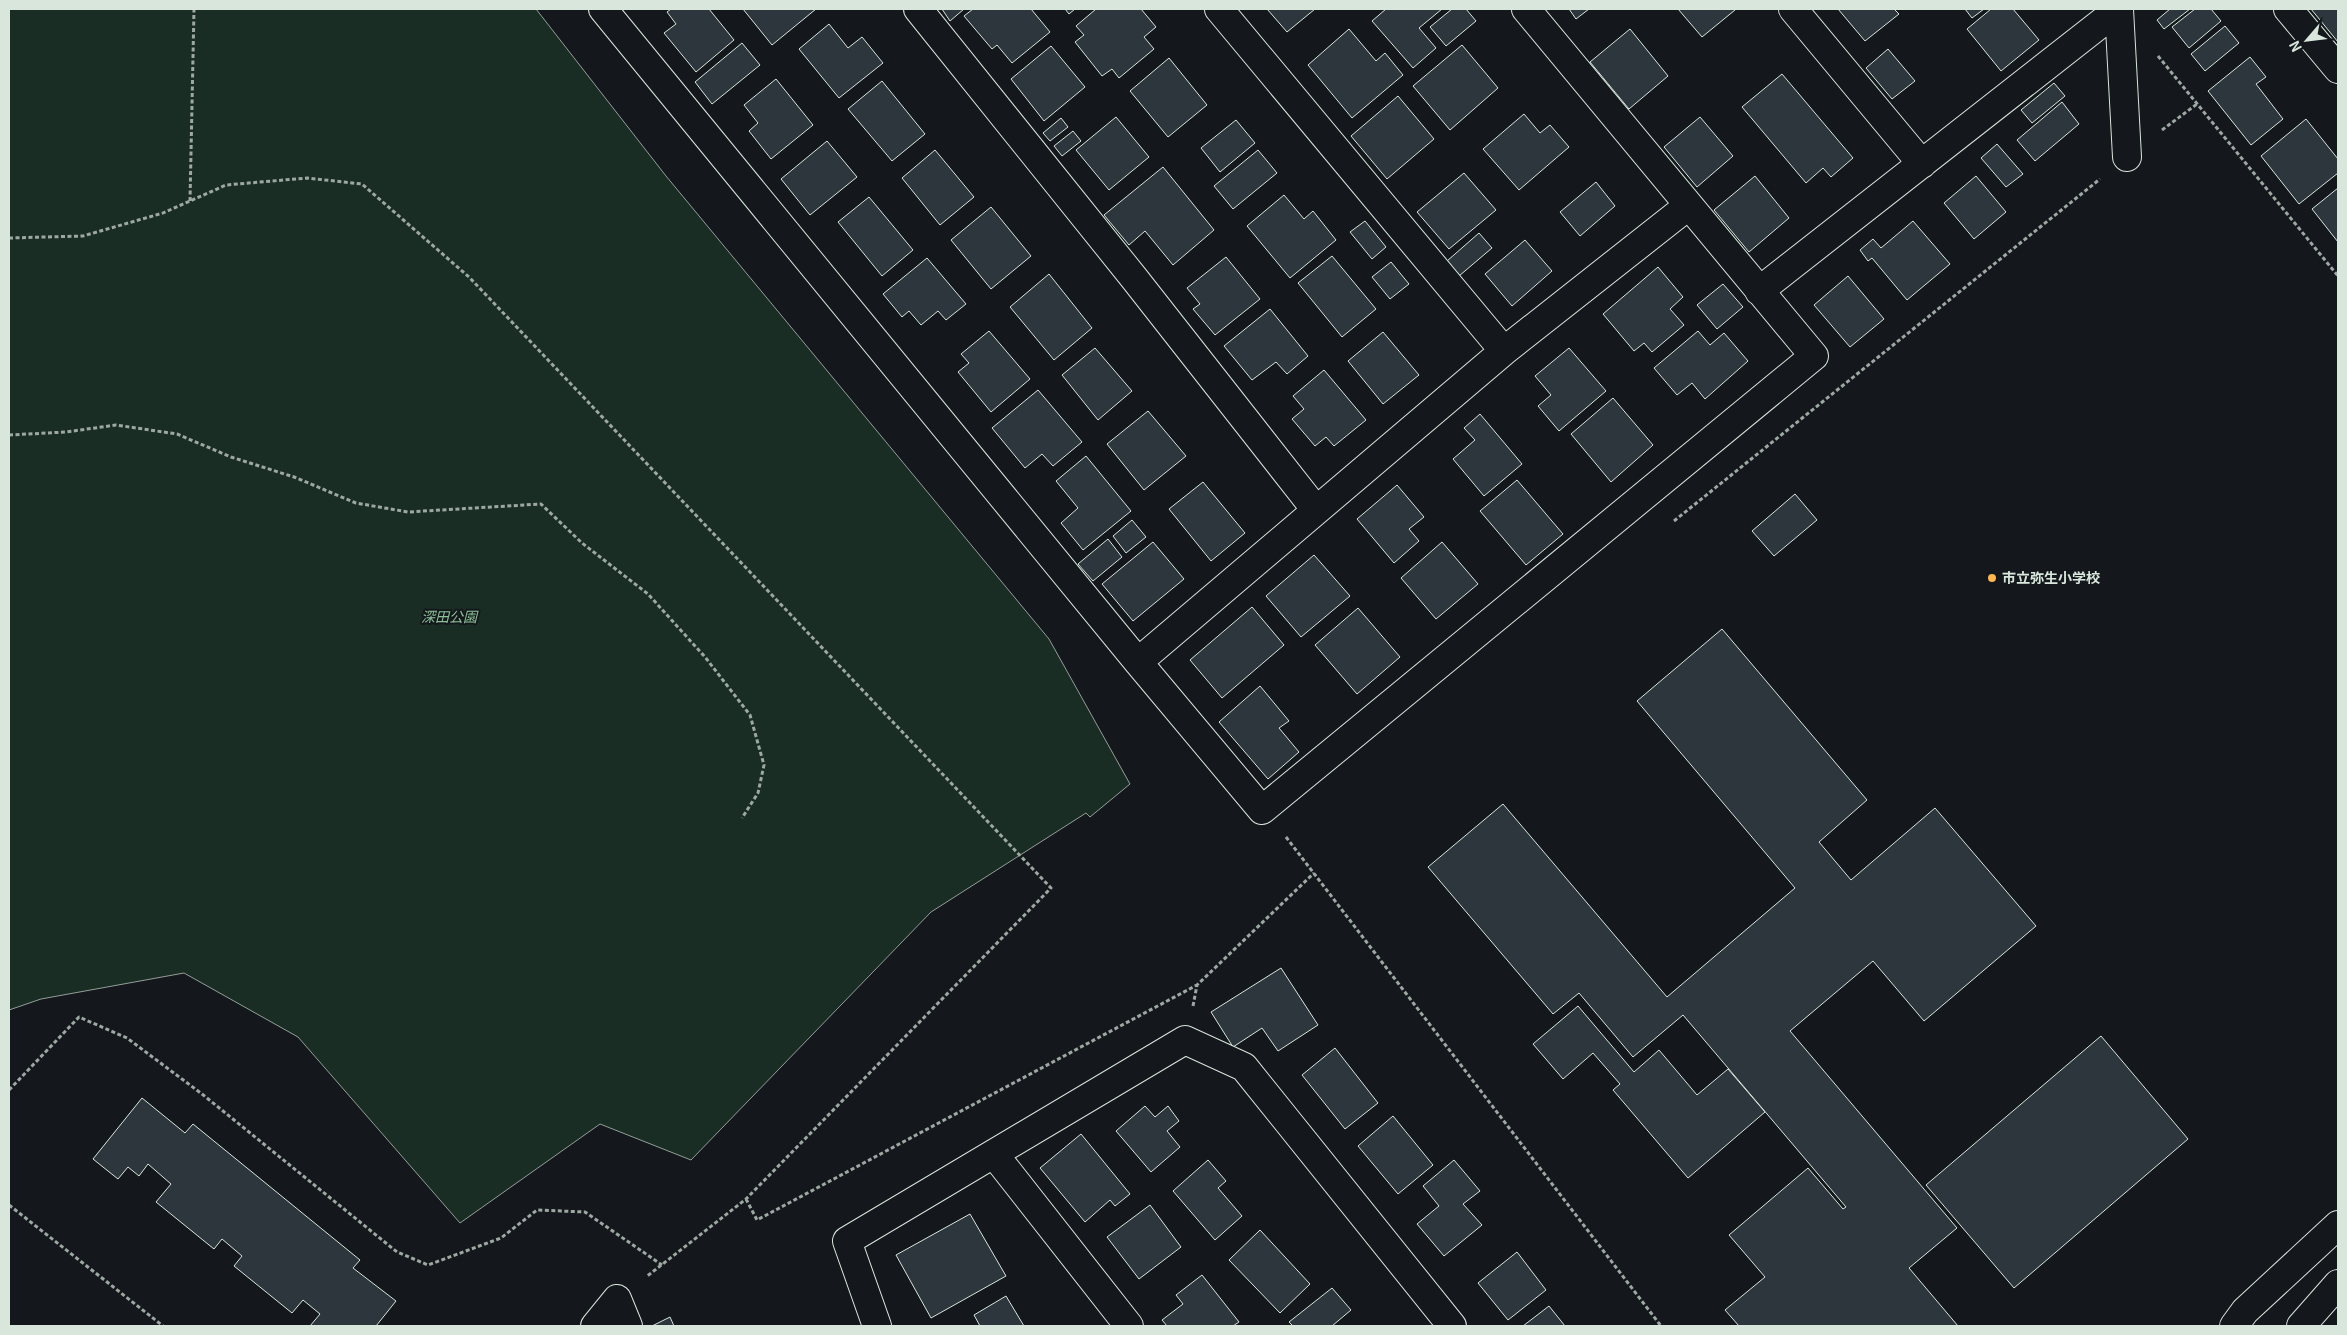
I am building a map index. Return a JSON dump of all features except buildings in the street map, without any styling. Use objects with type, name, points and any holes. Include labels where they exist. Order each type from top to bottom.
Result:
[{"type":"street","points":[[603,9],[1138,662],[1262,810],[1814,356],[1526,9]]},
{"type":"street","points":[[918,9],[1134,278],[1316,510]]},
{"type":"street","points":[[1219,9],[1504,351]]},
{"type":"street","points":[[1793,9],[1922,164]]},
{"type":"street","points":[[1759,290],[2119,9],[2127,157]]},
{"type":"street","points":[[2288,9],[2338,70]]},
{"type":"street","points":[[1138,662],[1504,351],[1688,206]]},
{"type":"street","points":[[877,1326],[847,1241],[1185,1040],[1244,1067],[1452,1326]]},
{"type":"street","points":[[994,1154],[1130,1326]]},
{"type":"street","points":[[2234,1326],[2245,1311],[2338,1225]]},
{"type":"street","points":[[2301,1326],[2338,1284]]},
{"type":"street","points":[[595,1326],[618,1299],[628,1326]]},
{"type":"path","points":[[190,201],[194,9]]},
{"type":"path","points":[[2155,53],[2338,276]]},
{"type":"path","points":[[1671,524],[2127,157],[2197,104]]},
{"type":"path","points":[[9,238],[83,236],[163,213],[226,185],[307,178],[362,184],[469,277],[1051,888],[746,1200],[618,1299]]},
{"type":"path","points":[[9,434],[66,432],[116,425],[177,434],[231,457],[294,478],[356,503],[408,512],[541,504],[582,543],[648,594],[705,657],[750,715],[764,765],[758,792],[742,818]]},
{"type":"path","points":[[1262,810],[1285,834],[1661,1326]]},
{"type":"path","points":[[746,1200],[757,1220],[1197,985],[1314,873]]},
{"type":"path","points":[[1185,1040],[1197,985]]},
{"type":"path","points":[[9,1090],[79,1017],[126,1038],[202,1094],[397,1252],[428,1265],[501,1238],[537,1210],[585,1212],[662,1265]]},
{"type":"path","points":[[9,1205],[163,1326]]},
{"type":"green space","name":"深田公園","points":[[9,9],[536,9],[666,176],[1049,639],[1130,784],[1090,817],[1086,813],[931,912],[691,1160],[600,1124],[460,1223],[298,1037],[184,973],[41,999],[9,1010]]},
{"type":"place","name":"市立弥生小学校","points":[[1992,578]]}]
